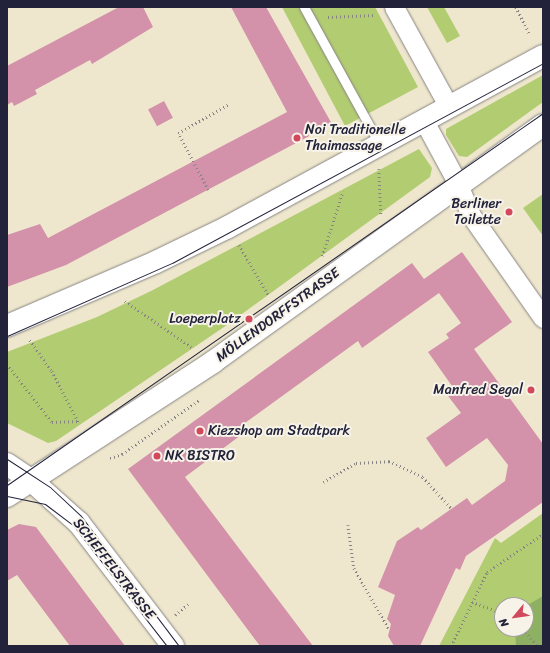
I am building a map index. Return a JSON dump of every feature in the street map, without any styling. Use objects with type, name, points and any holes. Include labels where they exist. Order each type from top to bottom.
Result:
[{"type":"main road","points":[[7,326],[156,262],[380,156],[424,121],[543,56]]},
{"type":"main road","name":"MÖLLENDORFFSTRASSE","points":[[7,496],[213,362],[458,184],[543,125]]},
{"type":"main road","points":[[7,464],[32,481]]},
{"type":"main road","name":"SCHEFFELSTRASSE","points":[[32,481],[98,544],[173,646]]},
{"type":"street","points":[[396,11],[449,107]]},
{"type":"street","points":[[424,121],[458,184],[470,214],[543,318]]},
{"type":"lane","points":[[304,7],[380,156]]},
{"type":"path","points":[[516,7],[529,33]]},
{"type":"path","points":[[310,18],[396,11]]},
{"type":"path","points":[[208,190],[178,133],[229,104]]},
{"type":"path","points":[[380,156],[381,217],[392,233]]},
{"type":"path","points":[[310,291],[345,184]]},
{"type":"path","points":[[228,227],[279,314]]},
{"type":"path","points":[[125,301],[213,362]]},
{"type":"path","points":[[29,340],[52,371],[83,429]]},
{"type":"path","points":[[7,364],[52,422],[78,421]]},
{"type":"path","points":[[322,482],[356,463],[389,461],[423,477],[452,509]]},
{"type":"path","points":[[348,524],[354,568],[389,629]]},
{"type":"path","points":[[451,646],[487,572],[543,534]]},
{"type":"path","points":[[472,602],[494,610]]},
{"type":"path","points":[[175,615],[188,604]]},
{"type":"path","points":[[530,637],[538,646]]},
{"type":"green space","points":[[282,7],[375,7],[418,87],[345,126]]},
{"type":"green space","points":[[427,7],[444,7],[460,36],[447,43]]},
{"type":"green space","points":[[543,75],[543,102],[467,157],[459,156],[446,135],[446,129]]},
{"type":"green space","name":"Loeperplatz","points":[[419,149],[432,168],[430,177],[224,327],[56,441],[48,443],[7,423],[7,352],[97,317],[153,290]]},
{"type":"green space","points":[[543,194],[543,236],[523,208]]},
{"type":"green space","points":[[543,513],[543,646],[439,646],[495,538],[501,543]]},
{"type":"green space","points":[[543,596],[543,646],[516,646],[515,637],[534,637],[534,601]]},
{"type":"building","points":[[119,7],[143,7],[153,27],[92,64],[90,60],[35,90],[37,94],[14,106],[12,102],[7,105],[7,66]]},
{"type":"building","points":[[231,7],[266,7],[332,124],[66,265],[7,287],[7,235],[40,224],[48,238],[287,112]]},
{"type":"building","points":[[164,101],[173,118],[157,126],[148,109]]},
{"type":"building","points":[[462,252],[512,322],[474,349],[543,444],[543,502],[466,556],[460,570],[456,568],[420,646],[394,646],[388,636],[391,624],[387,619],[395,595],[378,587],[397,541],[418,527],[421,530],[467,498],[472,505],[505,481],[508,465],[487,438],[446,467],[426,438],[461,413],[445,392],[452,386],[428,352],[449,338],[446,334],[461,323],[439,293],[362,348],[358,341],[238,428],[241,435],[185,477],[313,646],[260,646],[128,469],[412,263],[424,279]]},
{"type":"building","points":[[19,524],[36,527],[125,646],[70,646],[17,575],[7,581],[7,530]]},
{"type":"tram line","points":[[7,336],[172,263],[543,63]]},
{"type":"tram line","points":[[7,485],[543,113]]},
{"type":"tram line","points":[[7,459],[50,487],[81,516],[179,646]]},
{"type":"tram line","points":[[7,496],[45,504],[73,525],[167,646]]},
{"type":"place","name":"Noi Traditionelle Thaimassage","points":[[297,138]]},
{"type":"place","name":"Berliner Toilette","points":[[509,212]]},
{"type":"place","name":"Loeperplatz","points":[[249,319]]},
{"type":"place","name":"Manfred Segal","points":[[531,390]]},
{"type":"place","name":"Kiezshop am Stadtpark","points":[[200,431]]},
{"type":"place","name":"NK BISTRO","points":[[157,456]]}]
